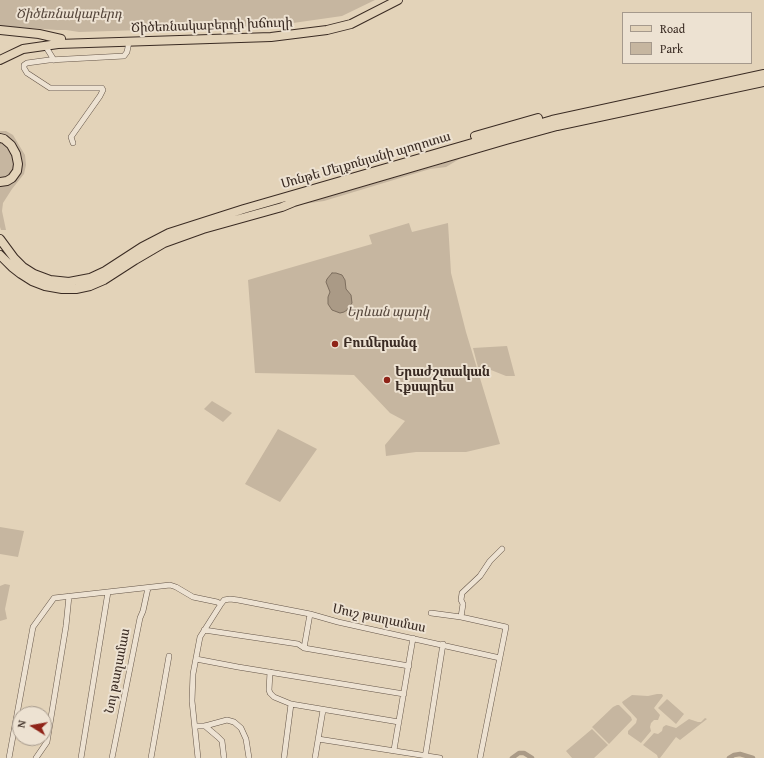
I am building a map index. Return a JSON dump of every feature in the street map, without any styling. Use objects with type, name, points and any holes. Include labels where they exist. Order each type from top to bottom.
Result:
[{"type":"main road","name":"Ծիծեռնակաբերդի խճուղի","points":[[0,54],[31,42],[61,39],[272,33],[323,27],[350,20],[388,0]]},
{"type":"main road","name":"Ծիծեռնակաբերդի խճուղի","points":[[0,60],[18,51],[37,46],[58,44],[271,37],[327,30],[352,24],[398,0]]},
{"type":"main road","points":[[0,30],[40,34],[61,39]]},
{"type":"main road","points":[[244,209],[262,199],[519,123],[598,104],[764,69]]},
{"type":"main road","name":"Մոնթե Մելքոնյանի պողոտա","points":[[0,239],[6,250],[23,267],[34,274],[50,280],[69,282],[90,278],[105,271],[169,233],[282,207],[293,198],[552,120],[764,74]]},
{"type":"main road","name":"Մոնթե Մելքոնյանի պողոտա","points":[[0,255],[12,267],[32,281],[45,286],[62,289],[76,289],[90,286],[104,280],[164,244],[202,226],[244,209],[293,198],[557,126],[764,82]]},
{"type":"main road","points":[[0,138],[4,139],[11,146],[16,154],[18,164],[17,171],[12,178],[7,181],[0,182]]},
{"type":"street","points":[[73,143],[71,137],[100,96],[103,90],[102,88],[50,88],[27,72],[24,65],[27,63],[54,60],[124,56],[127,52],[129,42]]},
{"type":"street","points":[[46,47],[54,60]]},
{"type":"street","points":[[461,617],[463,604],[461,600],[462,593],[480,576],[490,561],[502,549]]},
{"type":"street","points":[[9,758],[33,627],[54,598],[174,586],[193,597],[220,604],[200,637],[193,674],[192,701],[198,758]]},
{"type":"street","name":"Նոյ թաղամաս","points":[[112,758],[140,618],[148,588]]},
{"type":"street","name":"Նոյ թաղամաս","points":[[81,758],[108,592]]},
{"type":"street","points":[[36,758],[47,742],[66,626],[69,596]]},
{"type":"street","name":"Մուշ թաղամաս","points":[[220,604],[224,600],[234,600],[310,614],[338,622],[443,644],[500,658]]},
{"type":"street","name":"Մուշ թաղամաս","points":[[431,613],[461,617],[506,627],[480,758]]},
{"type":"street","points":[[304,648],[310,614]]},
{"type":"street","points":[[204,630],[298,644],[304,648],[409,666]]},
{"type":"street","points":[[394,750],[413,638]]},
{"type":"street","points":[[425,757],[443,644]]},
{"type":"street","points":[[151,758],[169,656]]},
{"type":"street","points":[[196,659],[404,694]]},
{"type":"street","points":[[270,672],[268,690],[274,697],[291,704],[399,722]]},
{"type":"street","points":[[284,758],[291,704]]},
{"type":"street","points":[[315,758],[323,710]]},
{"type":"street","points":[[195,726],[205,726],[227,720],[234,722],[240,728],[246,739],[249,758]]},
{"type":"street","points":[[205,726],[222,741],[224,758]]},
{"type":"street","points":[[318,739],[394,750],[425,757],[440,758]]},
{"type":"green space","name":"Ծիծեռնակաբերդ","points":[[0,0],[375,0],[342,16],[272,26],[79,32],[0,26]]},
{"type":"green space","points":[[0,131],[6,131],[13,135],[25,155],[26,165],[24,174],[3,203],[2,211],[6,230],[1,230],[0,227],[0,185],[20,164],[0,135]]},
{"type":"green space","points":[[0,140],[11,149],[15,163],[14,170],[10,175],[3,179],[0,179]]},
{"type":"green space","points":[[461,158],[446,167],[430,169],[324,201],[303,204]]},
{"type":"green space","name":"Երևան պարկ","points":[[409,223],[412,232],[448,223],[451,273],[466,332],[500,444],[466,452],[416,452],[386,456],[385,445],[405,421],[390,413],[354,375],[255,373],[248,280],[372,244],[369,235]]},
{"type":"green space","points":[[507,346],[515,376],[506,376],[491,370],[479,371],[473,348]]},
{"type":"green space","points":[[212,401],[232,413],[223,422],[204,409]]},
{"type":"green space","points":[[278,429],[317,449],[280,502],[245,484]]},
{"type":"green space","points":[[0,527],[24,531],[18,557],[0,554]]},
{"type":"green space","points":[[5,584],[10,585],[5,609],[7,619],[0,621],[0,586]]},
{"type":"green space","points":[[662,694],[663,696],[654,708],[660,715],[658,720],[654,720],[651,723],[651,731],[641,743],[628,734],[628,731],[636,723],[637,719],[622,702],[632,695],[648,696]]},
{"type":"green space","points":[[667,699],[684,714],[676,724],[658,708]]},
{"type":"green space","points":[[617,705],[619,705],[631,717],[632,720],[609,744],[592,727]]},
{"type":"green space","points":[[705,718],[707,719],[680,740],[676,737],[660,758],[658,758],[657,755],[643,745],[654,733],[658,734],[662,731],[663,727],[666,725],[676,728],[689,719],[701,722]]},
{"type":"green space","points":[[592,729],[608,745],[594,758],[572,758],[566,751]]},
{"type":"shaded area","points":[[332,273],[342,275],[345,280],[346,289],[351,295],[352,303],[344,312],[340,313],[332,310],[328,304],[330,292],[326,282]]},
{"type":"waterway","points":[[512,758],[519,753],[524,753],[532,758]]},
{"type":"waterway","points":[[729,758],[740,754],[753,758]]},
{"type":"place","name":"Բումերանգ","points":[[335,344]]},
{"type":"place","name":"Երաժշտական Էքսպրես","points":[[387,380]]}]
